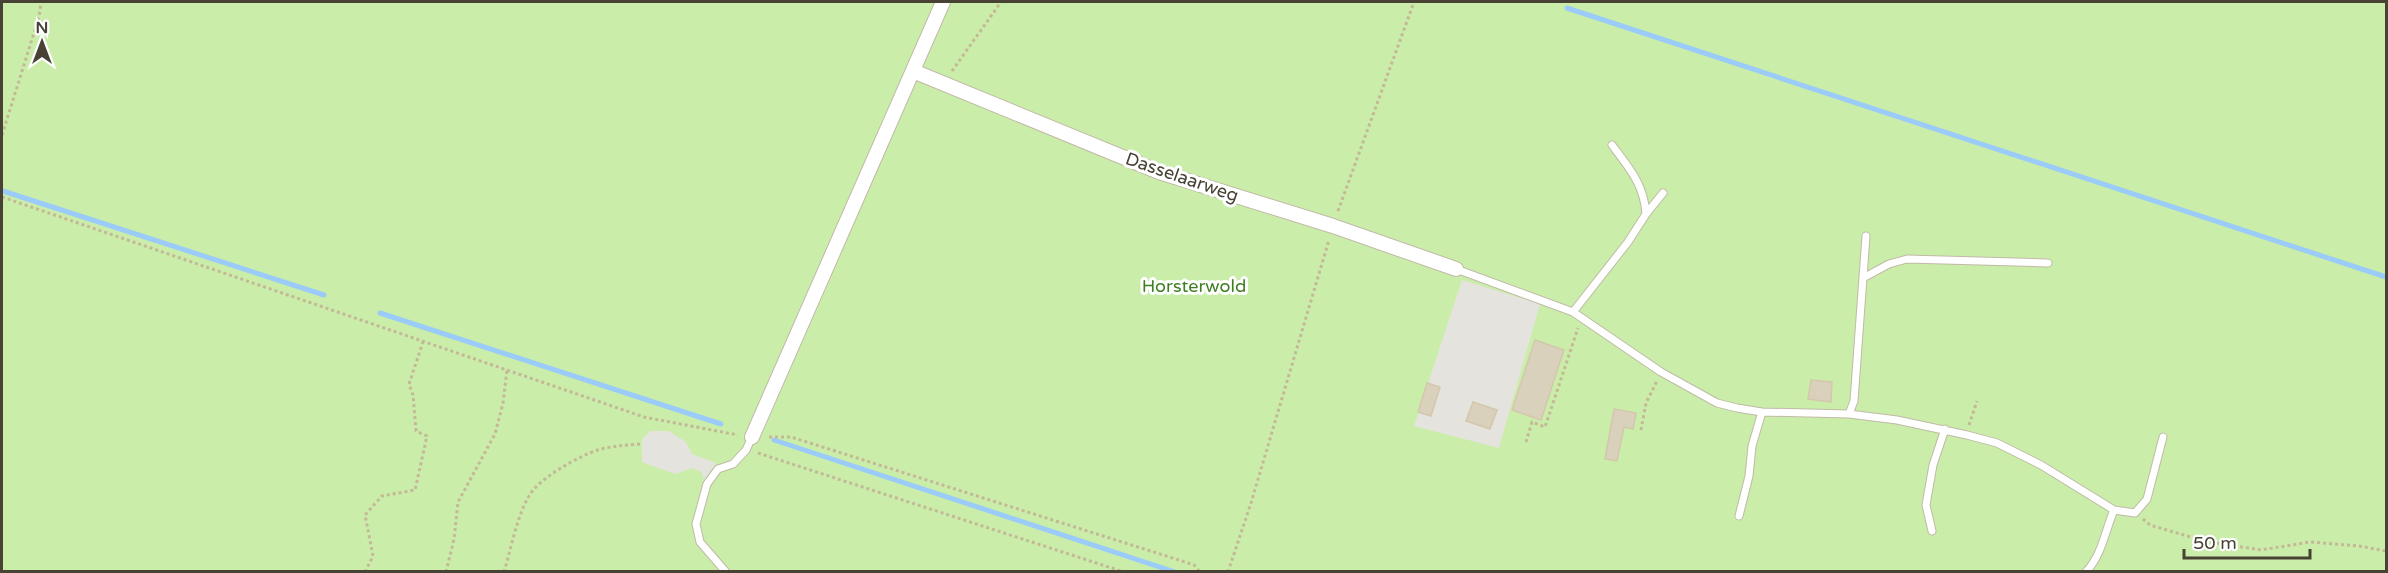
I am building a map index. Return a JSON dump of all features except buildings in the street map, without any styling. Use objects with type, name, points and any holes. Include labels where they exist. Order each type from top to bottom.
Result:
[{"type":"street","points":[[749,444],[943,2]]},
{"type":"street","name":"Dasselaarweg","points":[[913,71],[1160,172],[1333,226],[1456,269]]},
{"type":"lane","points":[[1612,145],[1639,181],[1646,214]]},
{"type":"lane","points":[[1573,312],[1663,193]]},
{"type":"lane","points":[[1850,414],[1854,401],[1866,236]]},
{"type":"lane","points":[[1863,278],[1874,270],[1907,260],[2048,263]]},
{"type":"lane","points":[[1456,269],[1573,312],[1661,372],[1717,403],[1762,412],[1850,414],[1945,429],[1997,443],[2041,465],[2114,510],[2135,513],[2146,499],[2163,437]]},
{"type":"lane","points":[[1738,516],[1749,476],[1752,446],[1762,412]]},
{"type":"lane","points":[[1932,531],[1926,505],[1933,465],[1945,429]]},
{"type":"lane","points":[[726,572],[700,542],[696,524],[707,484],[718,470],[733,464],[749,444]]},
{"type":"lane","points":[[2086,572],[2101,547],[2114,510]]},
{"type":"path","points":[[2,135],[39,17],[40,2]]},
{"type":"path","points":[[944,84],[1001,2]]},
{"type":"path","points":[[1228,572],[1251,503],[1333,226],[1414,2]]},
{"type":"path","points":[[2,197],[644,417],[749,444],[773,457],[1124,572]]},
{"type":"path","points":[[1526,442],[1532,422],[1545,427],[1583,319]]},
{"type":"path","points":[[365,572],[373,556],[365,515],[382,496],[415,490],[427,436],[416,431],[413,395],[409,384],[423,342]]},
{"type":"path","points":[[446,572],[454,539],[458,502],[495,434],[503,403],[507,370]]},
{"type":"path","points":[[1641,430],[1646,403],[1661,372]]},
{"type":"path","points":[[1967,435],[1977,401]]},
{"type":"path","points":[[749,444],[791,436],[1182,561],[1194,565],[1200,572]]},
{"type":"path","points":[[504,572],[522,510],[530,494],[541,483],[557,471],[595,451],[615,446],[640,444]]},
{"type":"path","points":[[2135,513],[2150,525],[2204,541],[2261,550],[2310,542],[2386,551]]},
{"type":"green space","name":"Horsterwold","points":[[2,2],[2386,2],[2386,571],[2,571]]},
{"type":"shaded area","points":[[1462,280],[1540,304],[1499,448],[1414,426]]},
{"type":"shaded area","points":[[650,431],[669,431],[686,442],[692,454],[716,463],[704,480],[701,472],[693,468],[675,474],[642,462],[642,440]]},
{"type":"waterway","points":[[1567,8],[2386,277]]},
{"type":"waterway","points":[[3,191],[324,295]]},
{"type":"waterway","points":[[380,313],[721,424]]},
{"type":"waterway","points":[[774,440],[1175,572]]}]
